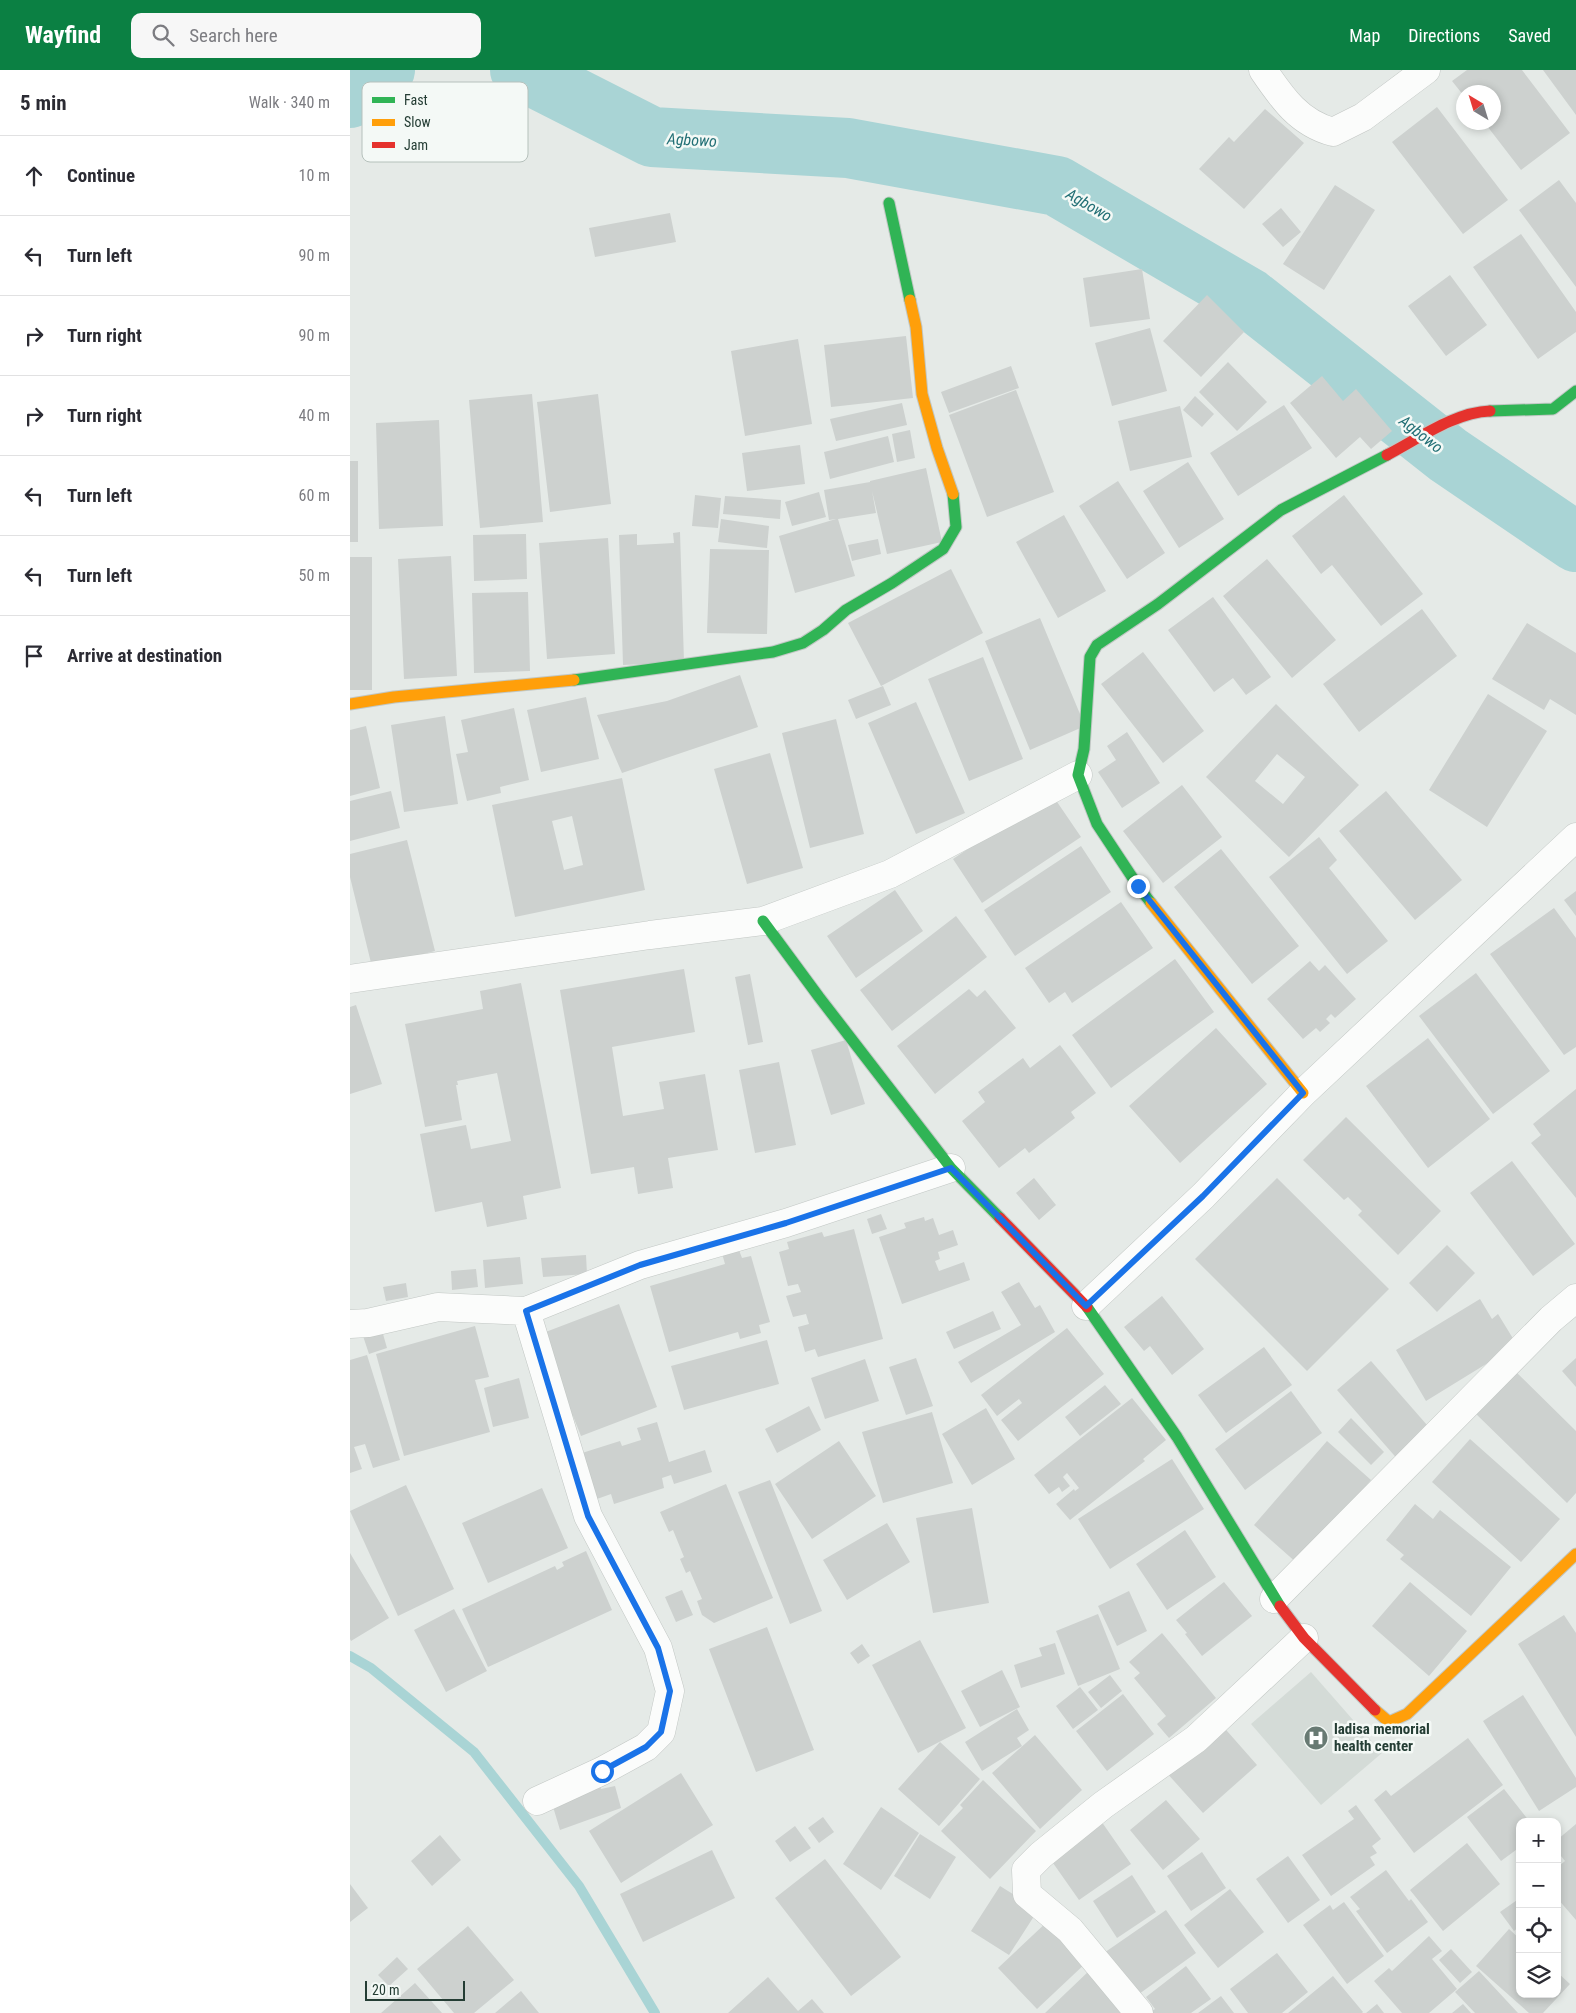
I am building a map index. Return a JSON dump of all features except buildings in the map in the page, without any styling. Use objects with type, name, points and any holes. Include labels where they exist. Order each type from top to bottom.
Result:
[{"type":"street","points":[[1263,70],[1295,112],[1320,129],[1333,132],[1363,117],[1426,70]]},
{"type":"street","points":[[350,704],[394,697],[600,677],[773,652],[803,644],[846,610],[892,583],[943,549],[956,527],[953,494],[937,448],[922,394],[916,327],[889,203]]},
{"type":"street","points":[[1303,1093],[1138,886],[1097,824],[1078,775],[1084,749],[1089,664],[1093,651],[1098,644],[1158,604],[1281,510],[1440,425],[1481,411],[1553,409],[1576,391]]},
{"type":"street","points":[[350,979],[763,920],[890,874],[1078,775]]},
{"type":"street","points":[[1086,1306],[1203,1196],[1303,1093],[1576,837]]},
{"type":"street","points":[[763,920],[819,997],[951,1168],[1086,1306],[1177,1437],[1274,1599],[1304,1638],[1367,1704],[1389,1722],[1407,1714],[1576,1554]]},
{"type":"street","points":[[350,1324],[368,1323],[438,1307],[526,1311],[640,1265],[786,1223],[951,1168]]},
{"type":"street","points":[[1274,1599],[1551,1319],[1576,1298]]},
{"type":"street","points":[[526,1311],[588,1516],[658,1648],[670,1691],[661,1732],[646,1747],[602,1771],[537,1801]]},
{"type":"street","points":[[1139,2013],[1070,1930],[1027,1894],[1026,1870],[1041,1855],[1103,1806],[1196,1739],[1304,1638]]},
{"type":"shaded area","name":"ladisa memorial health center","points":[[1311,1672],[1382,1753],[1321,1805],[1251,1724]]},
{"type":"waterway","points":[[370,82],[385,70]]},
{"type":"waterway","name":"Agbowo","points":[[520,70],[652,137],[848,148],[1057,186],[1249,298],[1448,455],[1576,542]]},
{"type":"waterway","points":[[350,98],[362,88]]},
{"type":"waterway","points":[[350,1656],[371,1668],[474,1752],[579,1886],[655,2013]]},
{"type":"traffic: fast","points":[[889,203],[910,300]]},
{"type":"traffic: fast","points":[[1490,411],[1553,409],[1576,391]]},
{"type":"traffic: fast","points":[[1151,903],[1097,824],[1078,775],[1084,749],[1090,657],[1097,645],[1158,604],[1281,510],[1387,455]]},
{"type":"traffic: fast","points":[[574,680],[773,652],[803,643],[823,630],[846,610],[892,583],[943,549],[956,527],[953,494]]},
{"type":"traffic: fast","points":[[763,921],[951,1168],[1000,1218]]},
{"type":"traffic: fast","points":[[1087,1307],[1177,1437],[1280,1606]]},
{"type":"traffic: slow","points":[[910,300],[916,327],[922,394],[937,448],[953,494]]},
{"type":"traffic: slow","points":[[350,704],[394,697],[574,680]]},
{"type":"traffic: slow","points":[[1151,903],[1303,1093]]},
{"type":"traffic: slow","points":[[1375,1710],[1389,1722],[1407,1714],[1576,1554]]},
{"type":"traffic: jam","points":[[1387,455],[1450,421],[1490,411]]},
{"type":"traffic: jam","points":[[1000,1218],[1087,1307]]},
{"type":"traffic: jam","points":[[1280,1606],[1304,1638],[1375,1710]]},
{"type":"place","name":"ladisa memorial health center","points":[[1316,1738]]},
{"type":"route","points":[[602,1771],[646,1747],[661,1732],[670,1691],[658,1648],[588,1516],[526,1311],[640,1265],[786,1223],[951,1168],[1086,1306],[1203,1196],[1303,1093],[1138,886]]}]
